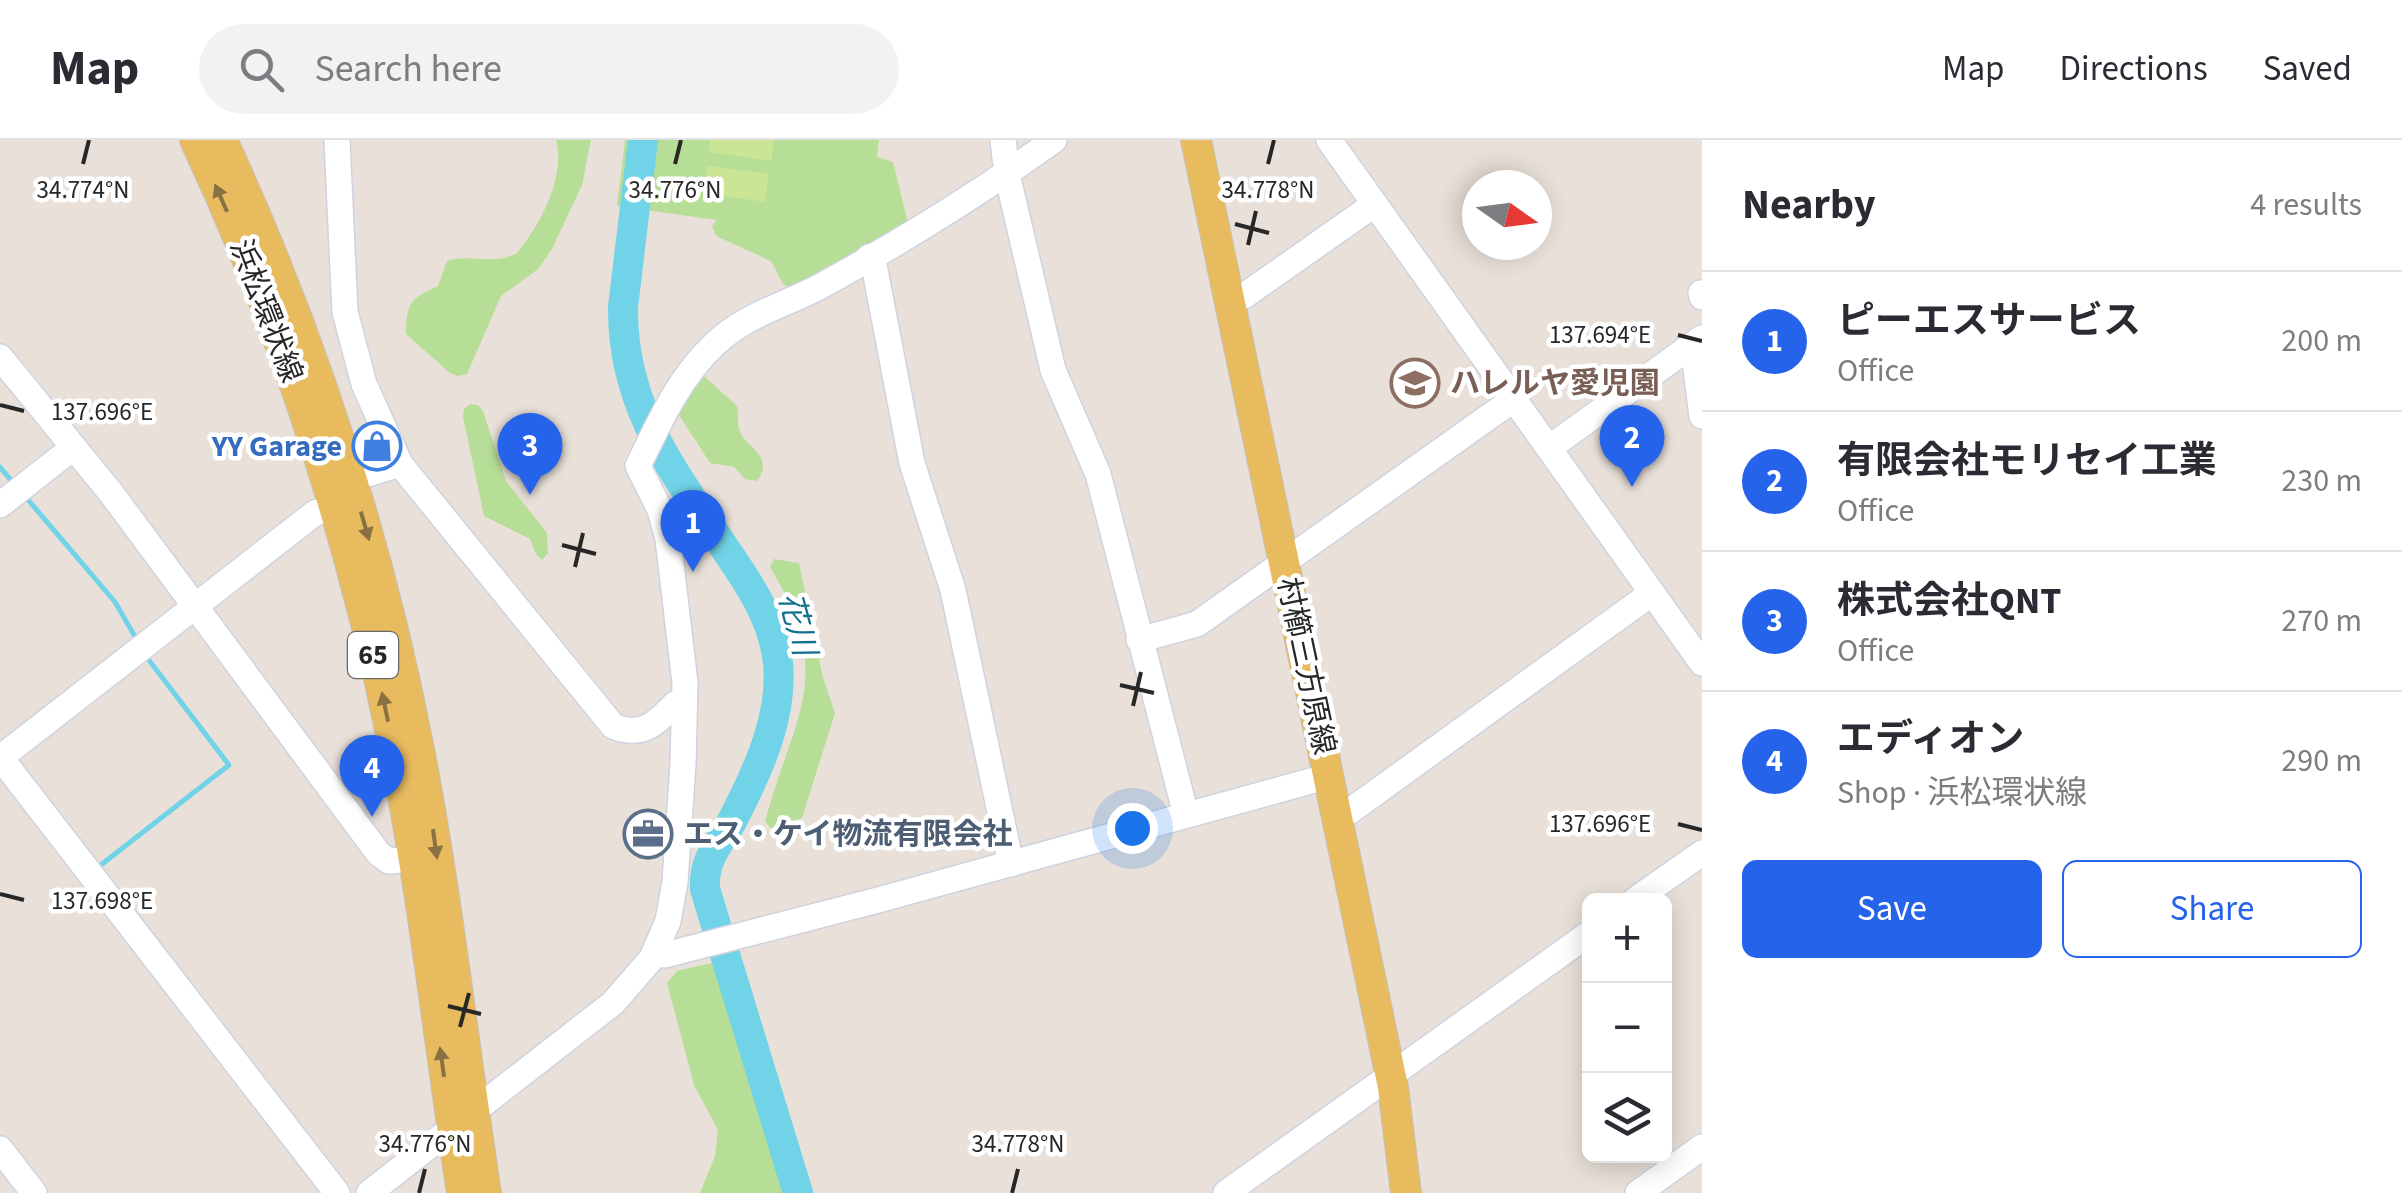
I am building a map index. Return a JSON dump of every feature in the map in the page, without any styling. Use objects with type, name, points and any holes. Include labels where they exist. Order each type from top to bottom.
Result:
[{"type":"main road","name":"浜松環状線","points":[[195,140],[278,336],[334,508],[382,691],[463,1120],[486,1193]]},
{"type":"main road","name":"浜松環状線","points":[[222,140],[300,328],[351,479],[392,628],[421,762],[463,1120],[462,1193]]},
{"type":"main road","name":"村櫛三方原線","points":[[1196,140],[1391,1075],[1406,1193]]},
{"type":"street","points":[[337,140],[344,312],[364,384],[400,464],[613,726],[624,731],[647,729],[675,704],[684,704]]},
{"type":"street","points":[[1002,140],[1053,370],[1098,474],[1186,815]]},
{"type":"street","points":[[369,1193],[614,1003],[641,975],[656,950],[672,902],[685,682],[668,539],[660,510],[638,466],[690,371],[728,332],[759,313],[819,287],[1007,174],[1054,140]]},
{"type":"street","points":[[1329,140],[1702,662]]},
{"type":"street","points":[[1229,299],[1244,296],[1375,204]]},
{"type":"street","points":[[869,257],[874,265],[912,463],[953,590],[1011,864]]},
{"type":"street","points":[[1549,448],[1694,343]]},
{"type":"street","points":[[1694,343],[1702,416]]},
{"type":"street","points":[[0,357],[195,606],[378,854],[389,861],[412,859]]},
{"type":"street","points":[[1139,640],[1197,624],[1514,399]]},
{"type":"street","points":[[0,505],[74,447]]},
{"type":"street","points":[[351,479],[400,464]]},
{"type":"street","points":[[334,508],[316,513],[0,758],[338,1193]]},
{"type":"street","points":[[1336,814],[1350,811],[1652,593]]},
{"type":"street","points":[[656,950],[666,955],[1328,776]]},
{"type":"street","points":[[1646,893],[1702,853]]},
{"type":"street","points":[[1226,1193],[1582,939]]},
{"type":"street","points":[[1638,1193],[1702,1147]]},
{"type":"street","points":[[0,1149],[34,1193]]},
{"type":"green space","points":[[556,140],[591,140],[582,185],[552,249],[538,269],[501,296],[467,374],[450,373],[406,334],[409,307],[416,298],[438,286],[447,261],[500,259],[517,253],[549,200],[557,169]]},
{"type":"green space","points":[[625,140],[879,140],[877,157],[893,162],[907,219],[904,225],[791,289],[783,284],[771,261],[716,236],[712,226],[717,220],[617,206]]},
{"type":"green space","points":[[710,140],[774,140],[771,161],[709,152]]},
{"type":"green space","points":[[707,166],[769,174],[765,202],[703,193]]},
{"type":"green space","points":[[703,375],[737,406],[740,432],[763,465],[757,481],[745,479],[734,467],[710,463],[679,415]]},
{"type":"green space","points":[[470,404],[483,411],[506,481],[547,533],[548,553],[542,560],[530,539],[484,516],[463,417]]},
{"type":"green space","points":[[774,559],[799,563],[823,678],[835,713],[802,818],[771,828],[765,822],[797,723],[806,668],[802,638],[770,567]]},
{"type":"green space","points":[[712,963],[721,972],[788,1193],[700,1193],[715,1156],[718,1130],[694,1085],[667,983],[677,971]]},
{"type":"waterway","name":"花川","points":[[643,140],[623,307],[631,375],[653,434],[756,598],[777,655],[777,698],[768,741],[742,802],[709,861],[705,889],[798,1193]]},
{"type":"waterway","points":[[0,467],[14,484]]},
{"type":"waterway","points":[[24,495],[115,602],[137,640]]},
{"type":"waterway","points":[[97,868],[229,765],[145,655]]},
{"type":"place","name":"ハレルヤ愛児園","points":[[1415,383]]},
{"type":"place","name":"YY Garage","points":[[377,446]]},
{"type":"place","name":"有限会社モリセイ工業","points":[[1632,487]]},
{"type":"place","name":"株式会社QNT","points":[[530,495]]},
{"type":"place","name":"ピーエスサービス","points":[[693,572]]},
{"type":"place","name":"エディオン","points":[[372,817]]},
{"type":"place","name":"エス・ケイ物流有限会社","points":[[648,834]]}]
